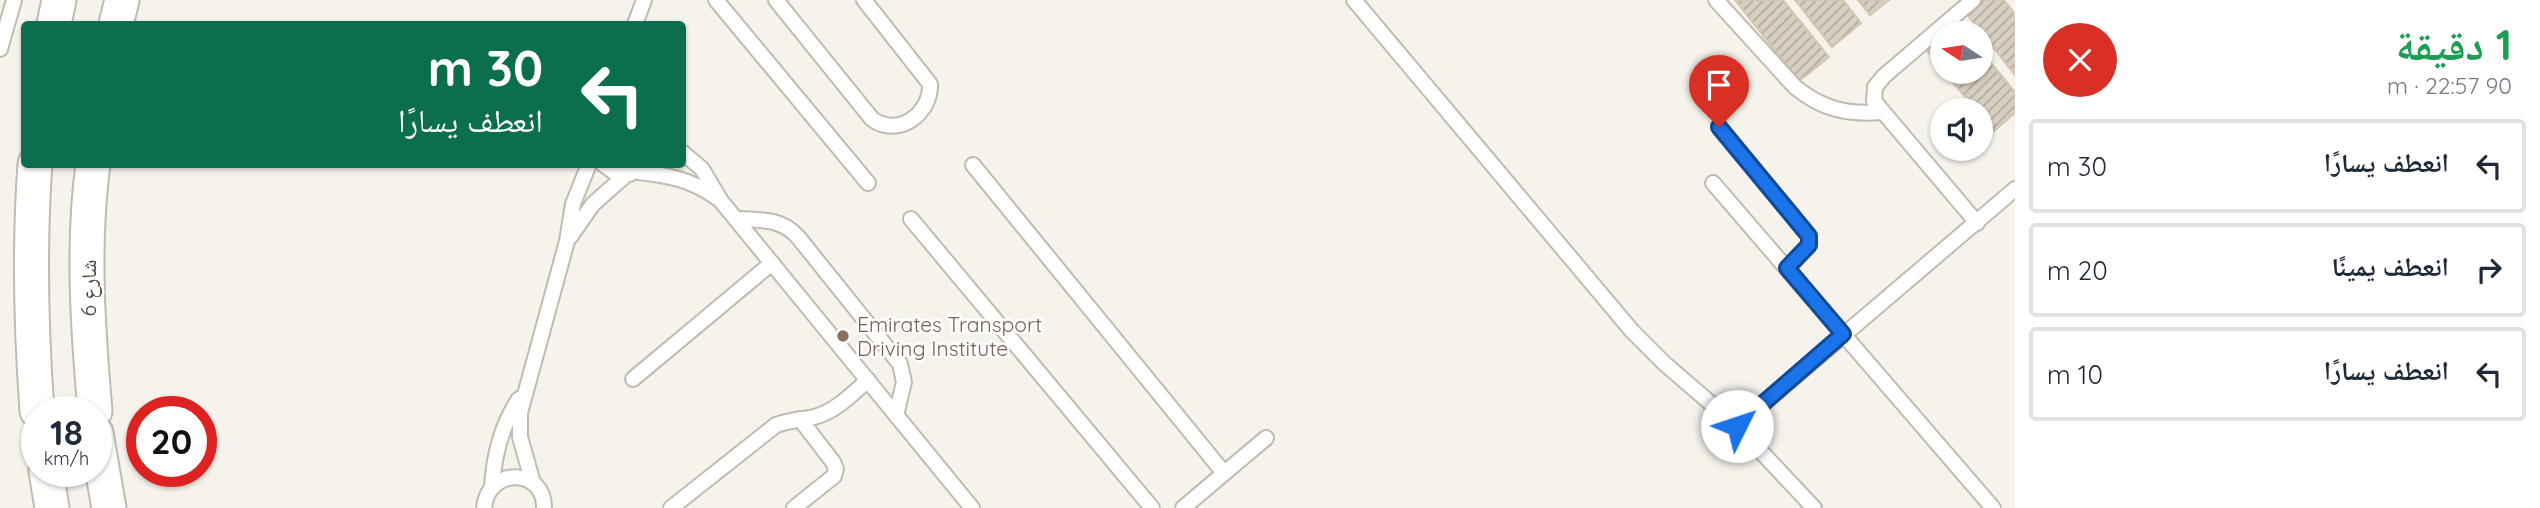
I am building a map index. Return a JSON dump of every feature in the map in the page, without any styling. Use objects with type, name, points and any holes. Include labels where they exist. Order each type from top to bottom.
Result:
[{"type":"street","points":[[55,21],[59,0]]},
{"type":"street","points":[[117,21],[122,0]]},
{"type":"street","points":[[35,168],[30,225],[30,320],[36,396]]},
{"type":"street","name":"شارع 6","points":[[93,168],[87,314],[93,396]]},
{"type":"street","points":[[49,487],[52,508]]},
{"type":"street","points":[[105,487],[109,508]]},
{"type":"lane","points":[[0,49],[14,0]]},
{"type":"lane","points":[[636,21],[644,0]]},
{"type":"lane","points":[[716,0],[868,183]]},
{"type":"lane","points":[[776,0],[872,119],[881,126],[892,128],[903,124],[926,107],[931,96],[930,84],[864,0]]},
{"type":"lane","points":[[1354,0],[1632,331],[1665,364],[1737,426],[1814,508]]},
{"type":"lane","points":[[1716,0],[1795,87],[1810,99],[1844,113],[1881,112]]},
{"type":"lane","points":[[1973,0],[1884,76],[1875,87],[1874,101],[1977,223]]},
{"type":"lane","points":[[1719,127],[1809,236],[1809,245],[1787,268]]},
{"type":"lane","points":[[686,155],[702,169],[721,201],[868,380],[966,507]]},
{"type":"lane","points":[[973,165],[1224,473]]},
{"type":"lane","points":[[533,483],[520,437],[520,413],[567,242],[573,204],[588,168]]},
{"type":"lane","points":[[608,168],[614,172],[637,170],[676,177],[692,183],[721,201]]},
{"type":"lane","points":[[567,242],[593,204],[637,170]]},
{"type":"lane","points":[[1713,183],[1993,508]]},
{"type":"lane","points":[[1737,426],[2015,190]]},
{"type":"lane","points":[[736,219],[776,222],[785,225],[798,237],[900,364],[904,382],[896,415]]},
{"type":"lane","points":[[911,219],[1152,508]]},
{"type":"lane","points":[[633,379],[772,263]]},
{"type":"lane","points":[[671,508],[766,432],[788,421],[812,418],[835,408],[868,380]]},
{"type":"lane","points":[[492,486],[493,466],[500,437],[512,409],[524,392]]},
{"type":"lane","points":[[794,508],[834,476],[836,469],[800,419]]},
{"type":"lane","points":[[1183,508],[1266,438]]},
{"type":"lane","points":[[484,508],[486,495],[492,486],[512,477],[533,483],[548,506]]},
{"type":"building","points":[[1735,0],[1783,0],[1829,57],[1799,81]]},
{"type":"building","points":[[1795,0],[1843,0],[1861,23],[1832,47]]},
{"type":"building","points":[[1858,0],[1889,0],[1870,15]]},
{"type":"building","points":[[1979,0],[2004,0],[2015,14],[2015,75],[1993,47],[1993,21],[1972,21],[1965,12]]},
{"type":"building","points":[[1993,65],[2015,92],[2015,113],[1994,131],[1993,98],[1966,98],[1954,84],[1993,84]]},
{"type":"place","name":"Emirates Transport Driving Institute","points":[[843,336]]},
{"type":"route","points":[[1719,127],[1809,236],[1809,245],[1804,253],[1787,268],[1843,334],[1737,426]]}]
